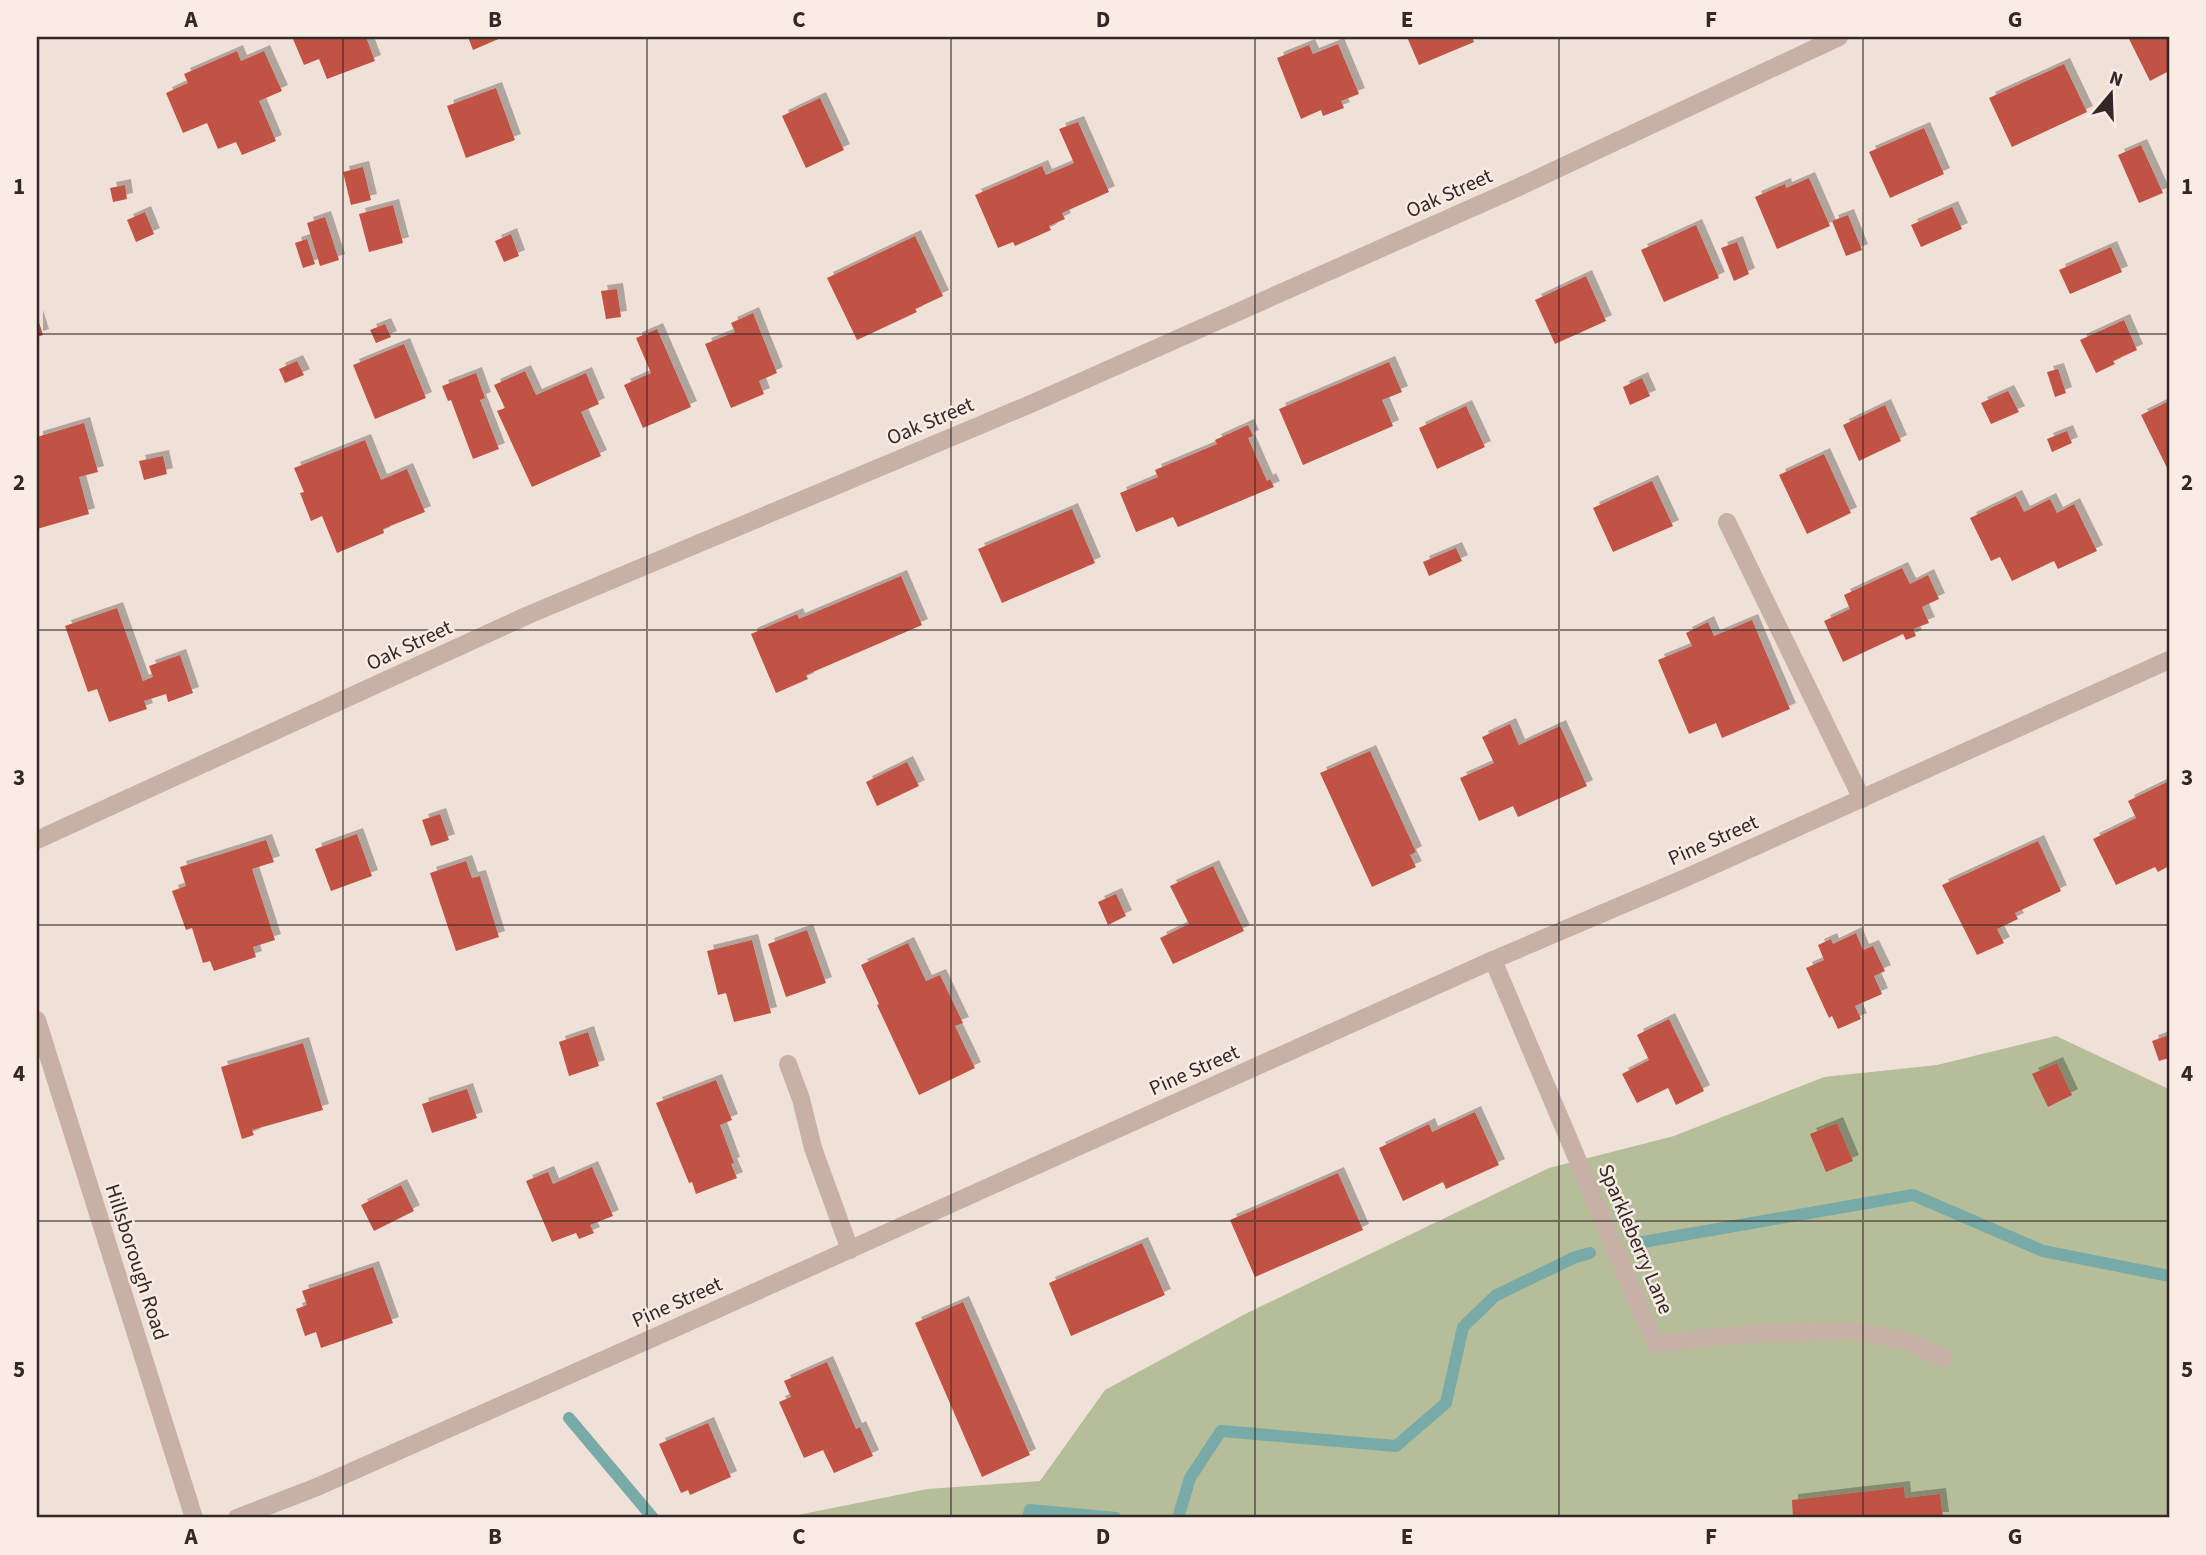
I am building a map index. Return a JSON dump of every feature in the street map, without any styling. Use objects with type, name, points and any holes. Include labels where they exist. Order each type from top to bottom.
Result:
[{"type":"street","name":"Oak Street","points":[[37,840],[526,616],[1032,403],[1519,187],[1839,37]]},
{"type":"street","points":[[1727,522],[1862,799]]},
{"type":"street","name":"Pine Street","points":[[237,1518],[317,1487],[1493,960],[1695,874],[2169,660]]},
{"type":"street","name":"Sparkleberry Lane","points":[[1493,960],[1655,1343],[1761,1333],[1854,1331],[1906,1341],[1943,1358]]},
{"type":"street","name":"Hillsborough Road","points":[[37,1020],[194,1518]]},
{"type":"street","points":[[788,1064],[801,1099],[813,1148],[850,1250]]},
{"type":"green space","points":[[2056,1036],[2169,1089],[2169,1518],[783,1518],[927,1489],[1040,1481],[1105,1390],[1249,1312],[1549,1168],[1674,1136],[1824,1077],[1937,1065]]},
{"type":"building","points":[[366,37],[375,61],[327,79],[319,59],[304,65],[293,39]]},
{"type":"building","points":[[468,37],[503,37],[473,50]]},
{"type":"building","points":[[1407,37],[1472,37],[1474,42],[1419,65]]},
{"type":"building","points":[[2128,37],[2169,37],[2169,71],[2150,81]]},
{"type":"building","points":[[1338,44],[1359,94],[1341,101],[1344,108],[1323,116],[1321,110],[1301,119],[1277,58],[1309,45],[1313,54]]},
{"type":"building","points":[[237,51],[241,61],[264,51],[282,91],[259,101],[276,141],[242,155],[236,142],[218,149],[207,123],[183,133],[166,93],[188,83],[184,74]]},
{"type":"building","points":[[2064,64],[2087,112],[2012,147],[1989,98]]},
{"type":"building","points":[[496,88],[515,140],[466,158],[447,106]]},
{"type":"building","points":[[820,98],[844,150],[806,168],[782,116]]},
{"type":"building","points":[[1078,122],[1109,192],[1062,213],[1065,219],[1049,226],[1051,230],[1015,246],[1013,242],[998,248],[975,195],[1042,166],[1046,175],[1074,163],[1059,129]]},
{"type":"building","points":[[1924,128],[1944,174],[1890,198],[1869,152]]},
{"type":"building","points":[[2141,145],[2163,193],[2139,203],[2118,155]]},
{"type":"building","points":[[363,167],[371,200],[351,205],[343,172]]},
{"type":"building","points":[[1809,178],[1830,226],[1777,249],[1755,197],[1785,184],[1786,188]]},
{"type":"building","points":[[125,185],[127,199],[113,202],[110,188]]},
{"type":"building","points":[[393,205],[403,243],[369,252],[359,214]]},
{"type":"building","points":[[1952,207],[1962,229],[1921,247],[1911,225]]},
{"type":"building","points":[[145,212],[154,234],[136,242],[127,220]]},
{"type":"building","points":[[1848,215],[1862,250],[1846,256],[1832,221]]},
{"type":"building","points":[[325,217],[339,260],[320,266],[307,223]]},
{"type":"building","points":[[1696,225],[1719,278],[1664,302],[1641,250]]},
{"type":"building","points":[[511,234],[519,256],[504,262],[495,241]]},
{"type":"building","points":[[915,236],[943,296],[915,309],[917,312],[857,340],[827,278]]},
{"type":"building","points":[[307,239],[315,264],[303,268],[295,243]]},
{"type":"building","points":[[1737,242],[1749,274],[1734,281],[1721,248]]},
{"type":"building","points":[[2111,247],[2122,272],[2070,294],[2059,270]]},
{"type":"building","points":[[1586,276],[1606,321],[1555,344],[1535,300]]},
{"type":"building","points":[[617,289],[621,317],[606,319],[601,291]]},
{"type":"building","points":[[753,313],[777,373],[759,381],[764,394],[731,408],[705,344],[735,332],[731,323]]},
{"type":"building","points":[[37,316],[43,335],[37,337]]},
{"type":"building","points":[[2124,320],[2137,350],[2113,361],[2115,364],[2096,373],[2080,340]]},
{"type":"building","points":[[385,324],[391,337],[376,343],[370,330]]},
{"type":"building","points":[[657,329],[691,407],[643,428],[624,385],[651,373],[636,338]]},
{"type":"building","points":[[404,344],[426,398],[375,419],[353,365]]},
{"type":"building","points":[[297,361],[304,375],[285,383],[279,369]]},
{"type":"building","points":[[1389,362],[1402,392],[1382,400],[1393,426],[1303,465],[1279,409]]},
{"type":"building","points":[[2058,369],[2066,393],[2055,397],[2047,372]]},
{"type":"building","points":[[525,371],[536,395],[586,373],[599,404],[581,412],[601,456],[532,487],[497,411],[505,408],[494,385]]},
{"type":"building","points":[[476,373],[485,398],[480,400],[499,449],[473,459],[451,400],[448,401],[442,386]]},
{"type":"building","points":[[1642,378],[1650,396],[1630,405],[1623,387]]},
{"type":"building","points":[[2008,391],[2019,412],[1991,424],[1981,403]]},
{"type":"building","points":[[2169,401],[2169,472],[2141,415]]},
{"type":"building","points":[[1885,405],[1901,441],[1859,461],[1843,425]]},
{"type":"building","points":[[1466,406],[1485,447],[1437,469],[1419,428]]},
{"type":"building","points":[[84,423],[98,472],[79,477],[89,514],[37,529],[37,437]]},
{"type":"building","points":[[1248,425],[1253,436],[1248,438],[1267,481],[1270,479],[1274,487],[1178,527],[1173,517],[1136,532],[1120,493],[1158,477],[1155,470],[1217,444],[1215,440]]},
{"type":"building","points":[[2067,431],[2072,443],[2052,452],[2047,439]]},
{"type":"building","points":[[365,440],[381,480],[407,469],[425,512],[383,529],[384,533],[337,553],[322,516],[311,521],[300,493],[304,492],[294,468]]},
{"type":"building","points":[[1824,454],[1851,513],[1807,534],[1779,475]]},
{"type":"building","points":[[163,456],[167,474],[144,480],[139,461]]},
{"type":"building","points":[[1652,481],[1673,526],[1613,552],[1593,508]]},
{"type":"building","points":[[2016,496],[2024,512],[2050,499],[2057,513],[2074,504],[2097,551],[2058,569],[2054,561],[2012,581],[2000,557],[1991,561],[1970,518]]},
{"type":"building","points":[[1072,509],[1095,563],[1002,603],[978,549]]},
{"type":"building","points":[[1456,548],[1462,561],[1429,576],[1423,562]]},
{"type":"building","points":[[1902,568],[1910,584],[1928,575],[1939,599],[1922,607],[1929,623],[1913,629],[1916,636],[1906,640],[1903,634],[1843,662],[1824,621],[1850,609],[1844,595]]},
{"type":"building","points":[[901,576],[922,625],[806,675],[808,679],[776,693],[751,634],[797,614],[799,619]]},
{"type":"building","points":[[117,608],[143,681],[153,677],[149,666],[180,655],[193,693],[168,702],[166,694],[144,701],[147,709],[109,722],[97,689],[88,692],[65,626]]},
{"type":"building","points":[[1752,620],[1790,709],[1722,738],[1716,723],[1689,734],[1658,660],[1692,646],[1686,633],[1708,622],[1714,636]]},
{"type":"building","points":[[1510,724],[1519,745],[1560,726],[1587,786],[1518,817],[1513,806],[1479,821],[1460,778],[1494,763],[1482,737]]},
{"type":"building","points":[[1370,751],[1416,852],[1410,855],[1416,867],[1372,887],[1320,773]]},
{"type":"building","points":[[907,762],[919,786],[877,806],[866,782]]},
{"type":"building","points":[[2169,781],[2169,866],[2158,872],[2155,867],[2116,885],[2093,839],[2136,818],[2128,801]]},
{"type":"building","points":[[440,814],[449,840],[431,846],[422,820]]},
{"type":"building","points":[[357,834],[372,876],[331,891],[315,849]]},
{"type":"building","points":[[266,840],[274,862],[252,869],[275,940],[253,947],[256,957],[214,971],[210,961],[203,963],[192,928],[186,930],[172,891],[186,886],[180,867]]},
{"type":"building","points":[[2038,841],[2061,891],[2015,913],[2018,919],[1997,929],[2004,943],[1977,955],[1942,885]]},
{"type":"building","points":[[466,861],[472,878],[480,876],[499,937],[456,951],[430,873]]},
{"type":"building","points":[[1213,866],[1244,931],[1173,964],[1160,938],[1189,924],[1170,886]]},
{"type":"building","points":[[1116,894],[1126,916],[1108,925],[1098,902]]},
{"type":"building","points":[[807,930],[826,983],[786,997],[768,944]]},
{"type":"building","points":[[1856,933],[1863,950],[1873,946],[1885,971],[1874,976],[1882,994],[1855,1006],[1861,1019],[1838,1029],[1832,1016],[1829,1018],[1806,968],[1824,960],[1818,945],[1831,939],[1833,944]]},
{"type":"building","points":[[752,940],[771,1013],[734,1022],[726,993],[718,995],[707,951]]},
{"type":"building","points":[[908,943],[926,981],[940,975],[963,1023],[955,1026],[975,1068],[919,1095],[861,965]]},
{"type":"building","points":[[1669,1019],[1704,1091],[1676,1105],[1668,1088],[1637,1103],[1622,1074],[1649,1060],[1637,1035]]},
{"type":"building","points":[[588,1032],[599,1066],[569,1076],[559,1042]]},
{"type":"building","points":[[2169,1035],[2169,1058],[2159,1061],[2152,1041]]},
{"type":"building","points":[[303,1043],[323,1110],[252,1130],[254,1135],[242,1139],[221,1067]]},
{"type":"building","points":[[2057,1063],[2072,1095],[2048,1107],[2032,1074]]},
{"type":"building","points":[[716,1080],[732,1120],[720,1125],[737,1178],[696,1194],[656,1103]]},
{"type":"building","points":[[467,1089],[477,1118],[432,1133],[422,1104]]},
{"type":"building","points":[[1475,1112],[1499,1165],[1446,1189],[1443,1182],[1403,1201],[1379,1148],[1429,1124],[1432,1132]]},
{"type":"building","points":[[1837,1123],[1853,1161],[1826,1172],[1810,1134]]},
{"type":"building","points":[[592,1167],[613,1216],[590,1225],[594,1233],[579,1239],[576,1233],[552,1242],[526,1181],[548,1172],[553,1184]]},
{"type":"building","points":[[1338,1173],[1363,1230],[1255,1277],[1230,1220]]},
{"type":"building","points":[[401,1185],[414,1211],[374,1231],[361,1205]]},
{"type":"building","points":[[1142,1243],[1165,1295],[1071,1336],[1049,1283]]},
{"type":"building","points":[[373,1267],[393,1323],[321,1348],[316,1332],[305,1336],[296,1309],[307,1305],[302,1291]]},
{"type":"building","points":[[963,1302],[1030,1455],[982,1477],[915,1323]]},
{"type":"building","points":[[827,1362],[856,1429],[860,1427],[873,1456],[834,1473],[823,1450],[804,1458],[779,1402],[791,1397],[784,1381]]},
{"type":"building","points":[[708,1423],[731,1477],[690,1495],[688,1490],[681,1493],[659,1444]]},
{"type":"building","points":[[1904,1487],[1905,1498],[1940,1494],[1943,1518],[1793,1518],[1792,1500]]},
{"type":"waterway","points":[[1637,1243],[1913,1195],[2043,1251],[2169,1276]]},
{"type":"waterway","points":[[1178,1518],[1190,1478],[1221,1431],[1396,1446],[1446,1403],[1463,1327],[1495,1296],[1573,1258],[1590,1253]]},
{"type":"waterway","points":[[569,1418],[653,1518]]},
{"type":"waterway","points":[[1028,1518],[1030,1510],[1116,1518]]}]
